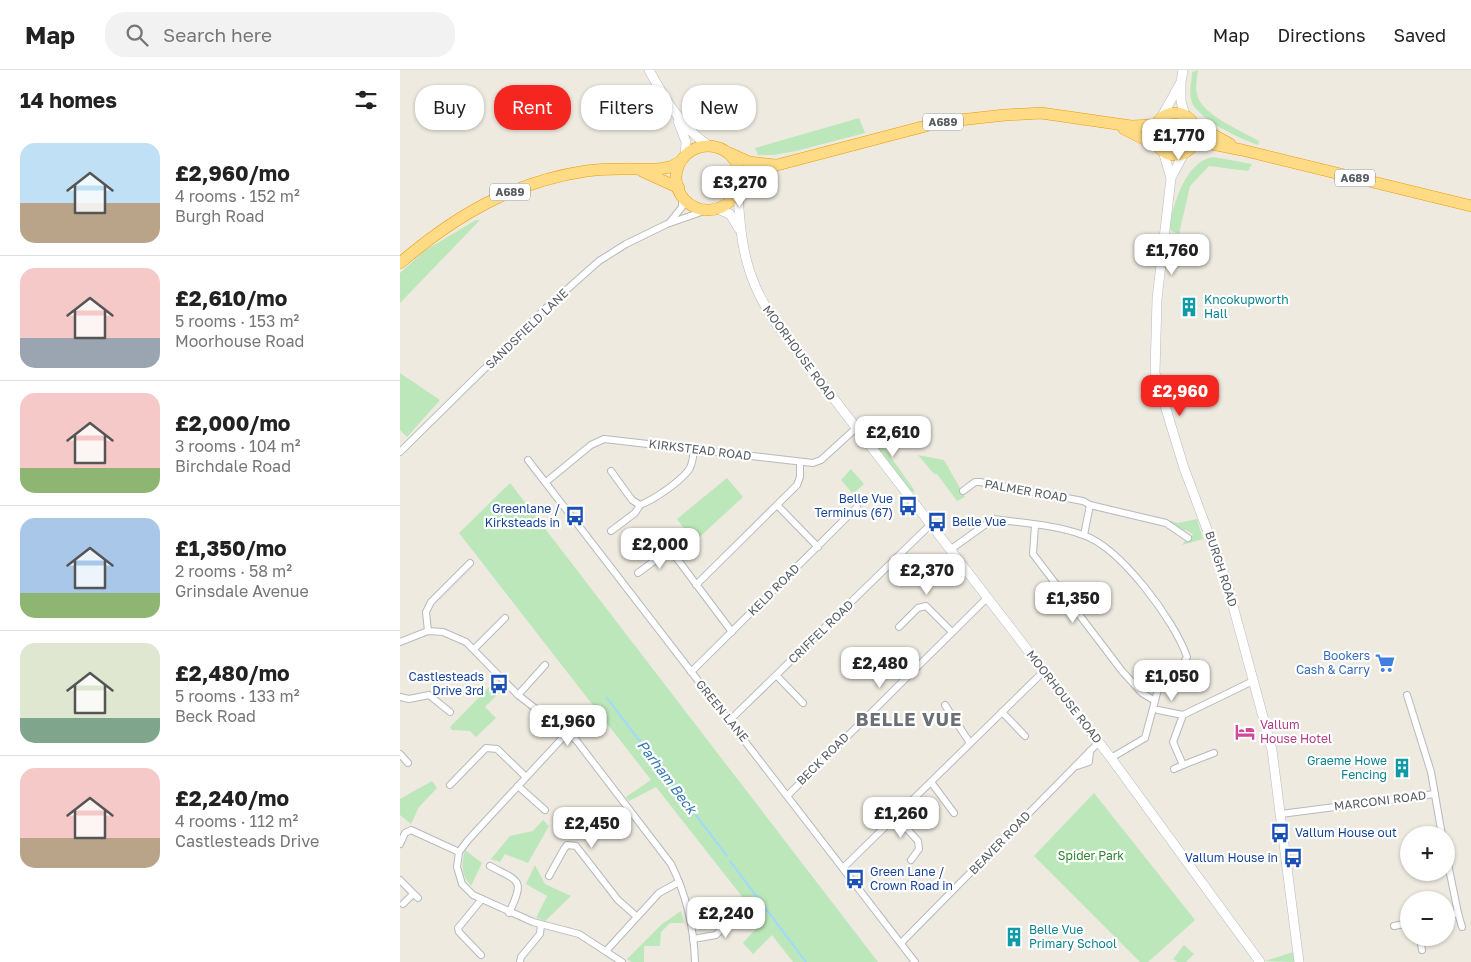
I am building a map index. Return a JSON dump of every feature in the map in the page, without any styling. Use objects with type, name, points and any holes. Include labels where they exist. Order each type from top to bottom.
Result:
[{"type":"highway","name":"A689","points":[[639,170],[680,192],[698,208],[713,209],[730,200],[739,186],[753,174],[777,165],[941,122],[1041,113],[1144,127],[1173,114],[1188,120],[1242,150]]},
{"type":"highway","points":[[1188,120],[1195,134],[1188,149]]},
{"type":"highway","points":[[1159,121],[1154,136],[1161,149]]},
{"type":"highway","name":"A689","points":[[1113,124],[1142,136],[1170,154],[1207,143],[1469,205]]},
{"type":"highway","name":"A689","points":[[400,263],[458,218],[504,194],[556,176],[588,170],[639,170],[670,167],[695,148],[709,146],[749,162],[777,165]]},
{"type":"highway","points":[[729,153],[738,168],[739,186]]},
{"type":"highway","points":[[680,192],[677,172],[683,159]]},
{"type":"main road","points":[[649,70],[676,115],[690,131],[709,146]]},
{"type":"main road","points":[[1183,70],[1181,101],[1188,120]]},
{"type":"main road","points":[[1159,121],[1181,82]]},
{"type":"main road","points":[[676,115],[686,142],[683,159]]},
{"type":"main road","name":"BURGH ROAD","points":[[1161,149],[1171,178]]},
{"type":"main road","name":"BURGH ROAD","points":[[1188,149],[1171,178],[1157,299],[1155,373],[1184,468],[1226,580],[1272,750],[1299,962]]},
{"type":"main road","name":"MOORHOUSE ROAD","points":[[739,186],[746,262],[762,303],[856,429],[1111,758],[1260,962]]},
{"type":"main road","name":"MOORHOUSE ROAD","points":[[713,209],[730,214],[742,234]]},
{"type":"street","points":[[668,224],[682,207],[680,192]]},
{"type":"street","name":"SANDSFIELD LANE","points":[[400,452],[546,308],[599,261],[626,244],[668,224],[713,209]]},
{"type":"street","name":"KIRKSTEAD ROAD","points":[[546,482],[591,445],[604,439],[813,463],[821,460],[856,429]]},
{"type":"street","points":[[612,531],[636,513],[640,505],[652,500],[689,471],[694,449]]},
{"type":"street","name":"GREEN LANE","points":[[528,460],[916,962]]},
{"type":"street","points":[[696,585],[797,485],[800,477],[800,463]]},
{"type":"street","points":[[611,471],[632,500],[640,505]]},
{"type":"street","name":"PALMER ROAD","points":[[963,491],[975,482],[980,482],[1083,501],[1090,505],[1166,523],[1188,538]]},
{"type":"street","points":[[777,505],[818,547]]},
{"type":"street","points":[[1084,535],[1090,505]]},
{"type":"street","name":"KELD ROAD","points":[[691,672],[857,508]]},
{"type":"street","points":[[950,550],[993,519],[1084,535],[1102,545],[1134,575],[1168,619],[1183,644],[1188,657],[1183,664],[1160,682],[1145,738],[1111,758]]},
{"type":"street","name":"CRIFFEL ROAD","points":[[730,720],[930,525]]},
{"type":"street","points":[[1035,525],[1033,554],[1122,671],[1142,693],[1155,701]]},
{"type":"street","points":[[660,536],[732,632]]},
{"type":"street","points":[[638,573],[670,550]]},
{"type":"street","points":[[428,631],[426,612],[431,602],[470,563]]},
{"type":"street","name":"BECK ROAD","points":[[788,794],[987,598]]},
{"type":"street","points":[[898,627],[918,608],[926,606],[952,632]]},
{"type":"street","points":[[474,649],[505,618]]},
{"type":"street","points":[[400,642],[428,631],[443,632],[456,636],[474,649],[518,694],[568,732],[589,756],[671,864],[679,882],[693,939],[695,962]]},
{"type":"street","points":[[518,694],[545,665]]},
{"type":"street","points":[[843,868],[1044,671]]},
{"type":"street","points":[[777,676],[802,703]]},
{"type":"street","points":[[1158,710],[1183,715],[1254,681]]},
{"type":"street","points":[[400,697],[409,699],[429,695],[450,712]]},
{"type":"street","name":"MARCONI ROAD","points":[[1281,814],[1435,794],[1431,772],[1407,695]]},
{"type":"street","points":[[945,705],[970,743]]},
{"type":"street","points":[[1002,712],[1025,736]]},
{"type":"street","points":[[1182,765],[1173,742],[1183,715]]},
{"type":"street","points":[[568,732],[459,852],[457,867],[462,884],[482,899],[509,913],[541,925],[579,934],[622,962]]},
{"type":"street","name":"BEAVER ROAD","points":[[901,943],[1075,766],[1089,762],[1090,751],[1098,743]]},
{"type":"street","points":[[450,785],[486,748],[492,747],[497,749],[526,777]]},
{"type":"street","points":[[1174,769],[1214,753]]},
{"type":"street","points":[[400,754],[404,762]]},
{"type":"street","points":[[931,782],[954,813]]},
{"type":"street","points":[[518,786],[545,810]]},
{"type":"street","points":[[1435,794],[1440,826]]},
{"type":"street","points":[[896,817],[918,841],[919,848],[911,860]]},
{"type":"street","points":[[400,844],[405,833],[411,830],[459,852]]},
{"type":"street","points":[[549,876],[567,845],[576,846],[618,900],[636,916]]},
{"type":"street","points":[[490,866],[515,880],[519,886],[519,893],[509,913]]},
{"type":"street","points":[[400,880],[415,896],[403,904]]},
{"type":"street","points":[[1451,881],[1462,927]]},
{"type":"street","points":[[606,951],[659,893],[679,882]]},
{"type":"street","points":[[481,955],[459,932],[458,928],[482,899]]},
{"type":"street","points":[[693,939],[716,935],[742,907]]},
{"type":"street","points":[[520,962],[521,957],[540,934],[541,925]]},
{"type":"street","points":[[1394,926],[1400,925]]},
{"type":"street","points":[[1421,946],[1422,950]]},
{"type":"green space","points":[[1198,70],[1196,88],[1200,101],[1213,115],[1259,141],[1258,145],[1219,127],[1200,113],[1194,106],[1190,96],[1190,89],[1192,72]]},
{"type":"green space","points":[[859,118],[865,133],[774,155],[758,155],[755,148]]},
{"type":"green space","points":[[1213,157],[1252,164],[1248,171],[1209,166],[1190,186],[1179,234],[1172,231],[1169,227],[1171,217],[1182,185],[1195,167],[1203,160]]},
{"type":"green space","points":[[476,220],[480,220],[400,303],[400,273],[424,251]]},
{"type":"green space","points":[[400,373],[440,400],[407,437],[400,430]]},
{"type":"green space","points":[[873,445],[882,445],[915,491],[906,489]]},
{"type":"green space","points":[[918,455],[944,460],[965,497],[957,501],[937,474],[934,474]]},
{"type":"green space","points":[[851,469],[864,484],[853,494],[841,480]]},
{"type":"green space","points":[[727,478],[743,497],[694,542],[677,519]]},
{"type":"green space","points":[[510,483],[878,962],[793,962],[772,935],[753,954],[743,943],[762,922],[656,787],[629,801],[626,797],[651,780],[459,533]]},
{"type":"green space","points":[[1197,519],[1203,539],[1182,545],[1186,540],[1188,542],[1193,534],[1186,530],[1181,531],[1170,523],[1171,521],[1178,523]]},
{"type":"green space","points":[[495,681],[503,689],[485,707],[496,718],[476,737],[470,731],[452,730],[450,727]]},
{"type":"green space","points":[[432,781],[437,788],[419,807],[411,824],[400,815],[400,799]]},
{"type":"green space","name":"Spider Park","points":[[1094,793],[1195,920],[1148,962],[1140,962],[1034,856]]},
{"type":"green space","points":[[543,820],[549,826],[528,863],[505,854],[500,862],[491,859],[510,836],[533,831]]},
{"type":"green space","points":[[465,850],[482,863],[471,886],[465,878],[463,869]]},
{"type":"green space","points":[[535,865],[545,884],[571,896],[545,921],[536,918],[547,896],[526,884]]},
{"type":"green space","points":[[681,911],[684,923],[670,923],[661,932],[660,946],[644,946],[644,962],[632,962],[627,959],[662,924]]},
{"type":"green space","points":[[1184,945],[1194,954],[1186,962],[1177,962],[1173,959]]},
{"type":"green space","points":[[1293,952],[1294,962],[1265,961]]},
{"type":"waterway","name":"Parham Beck","points":[[607,698],[727,856]]},
{"type":"waterway","name":"Parham Beck","points":[[730,861],[806,962]]},
{"type":"place","name":"Kncokupworth Hall","points":[[1189,307]]},
{"type":"place","name":"Belle Vue Terminus (67)","points":[[908,506]]},
{"type":"place","name":"Greenlane / Kirksteads in","points":[[575,516]]},
{"type":"place","name":"Belle Vue","points":[[937,522]]},
{"type":"place","name":"Bookers Cash & Carry","points":[[1385,663]]},
{"type":"place","name":"Castlesteads Drive 3rd","points":[[499,684]]},
{"type":"place","name":"Vallum House Hotel","points":[[1245,732]]},
{"type":"place","name":"Graeme Howe Fencing","points":[[1402,768]]},
{"type":"place","name":"Vallum House out","points":[[1280,833]]},
{"type":"place","name":"Vallum House in","points":[[1293,858]]},
{"type":"place","name":"Green Lane / Crown Road in","points":[[855,879]]},
{"type":"place","name":"Belle Vue Primary School","points":[[1014,937]]},
{"type":"district","name":"BELLE VUE","points":[[909,720]]}]
